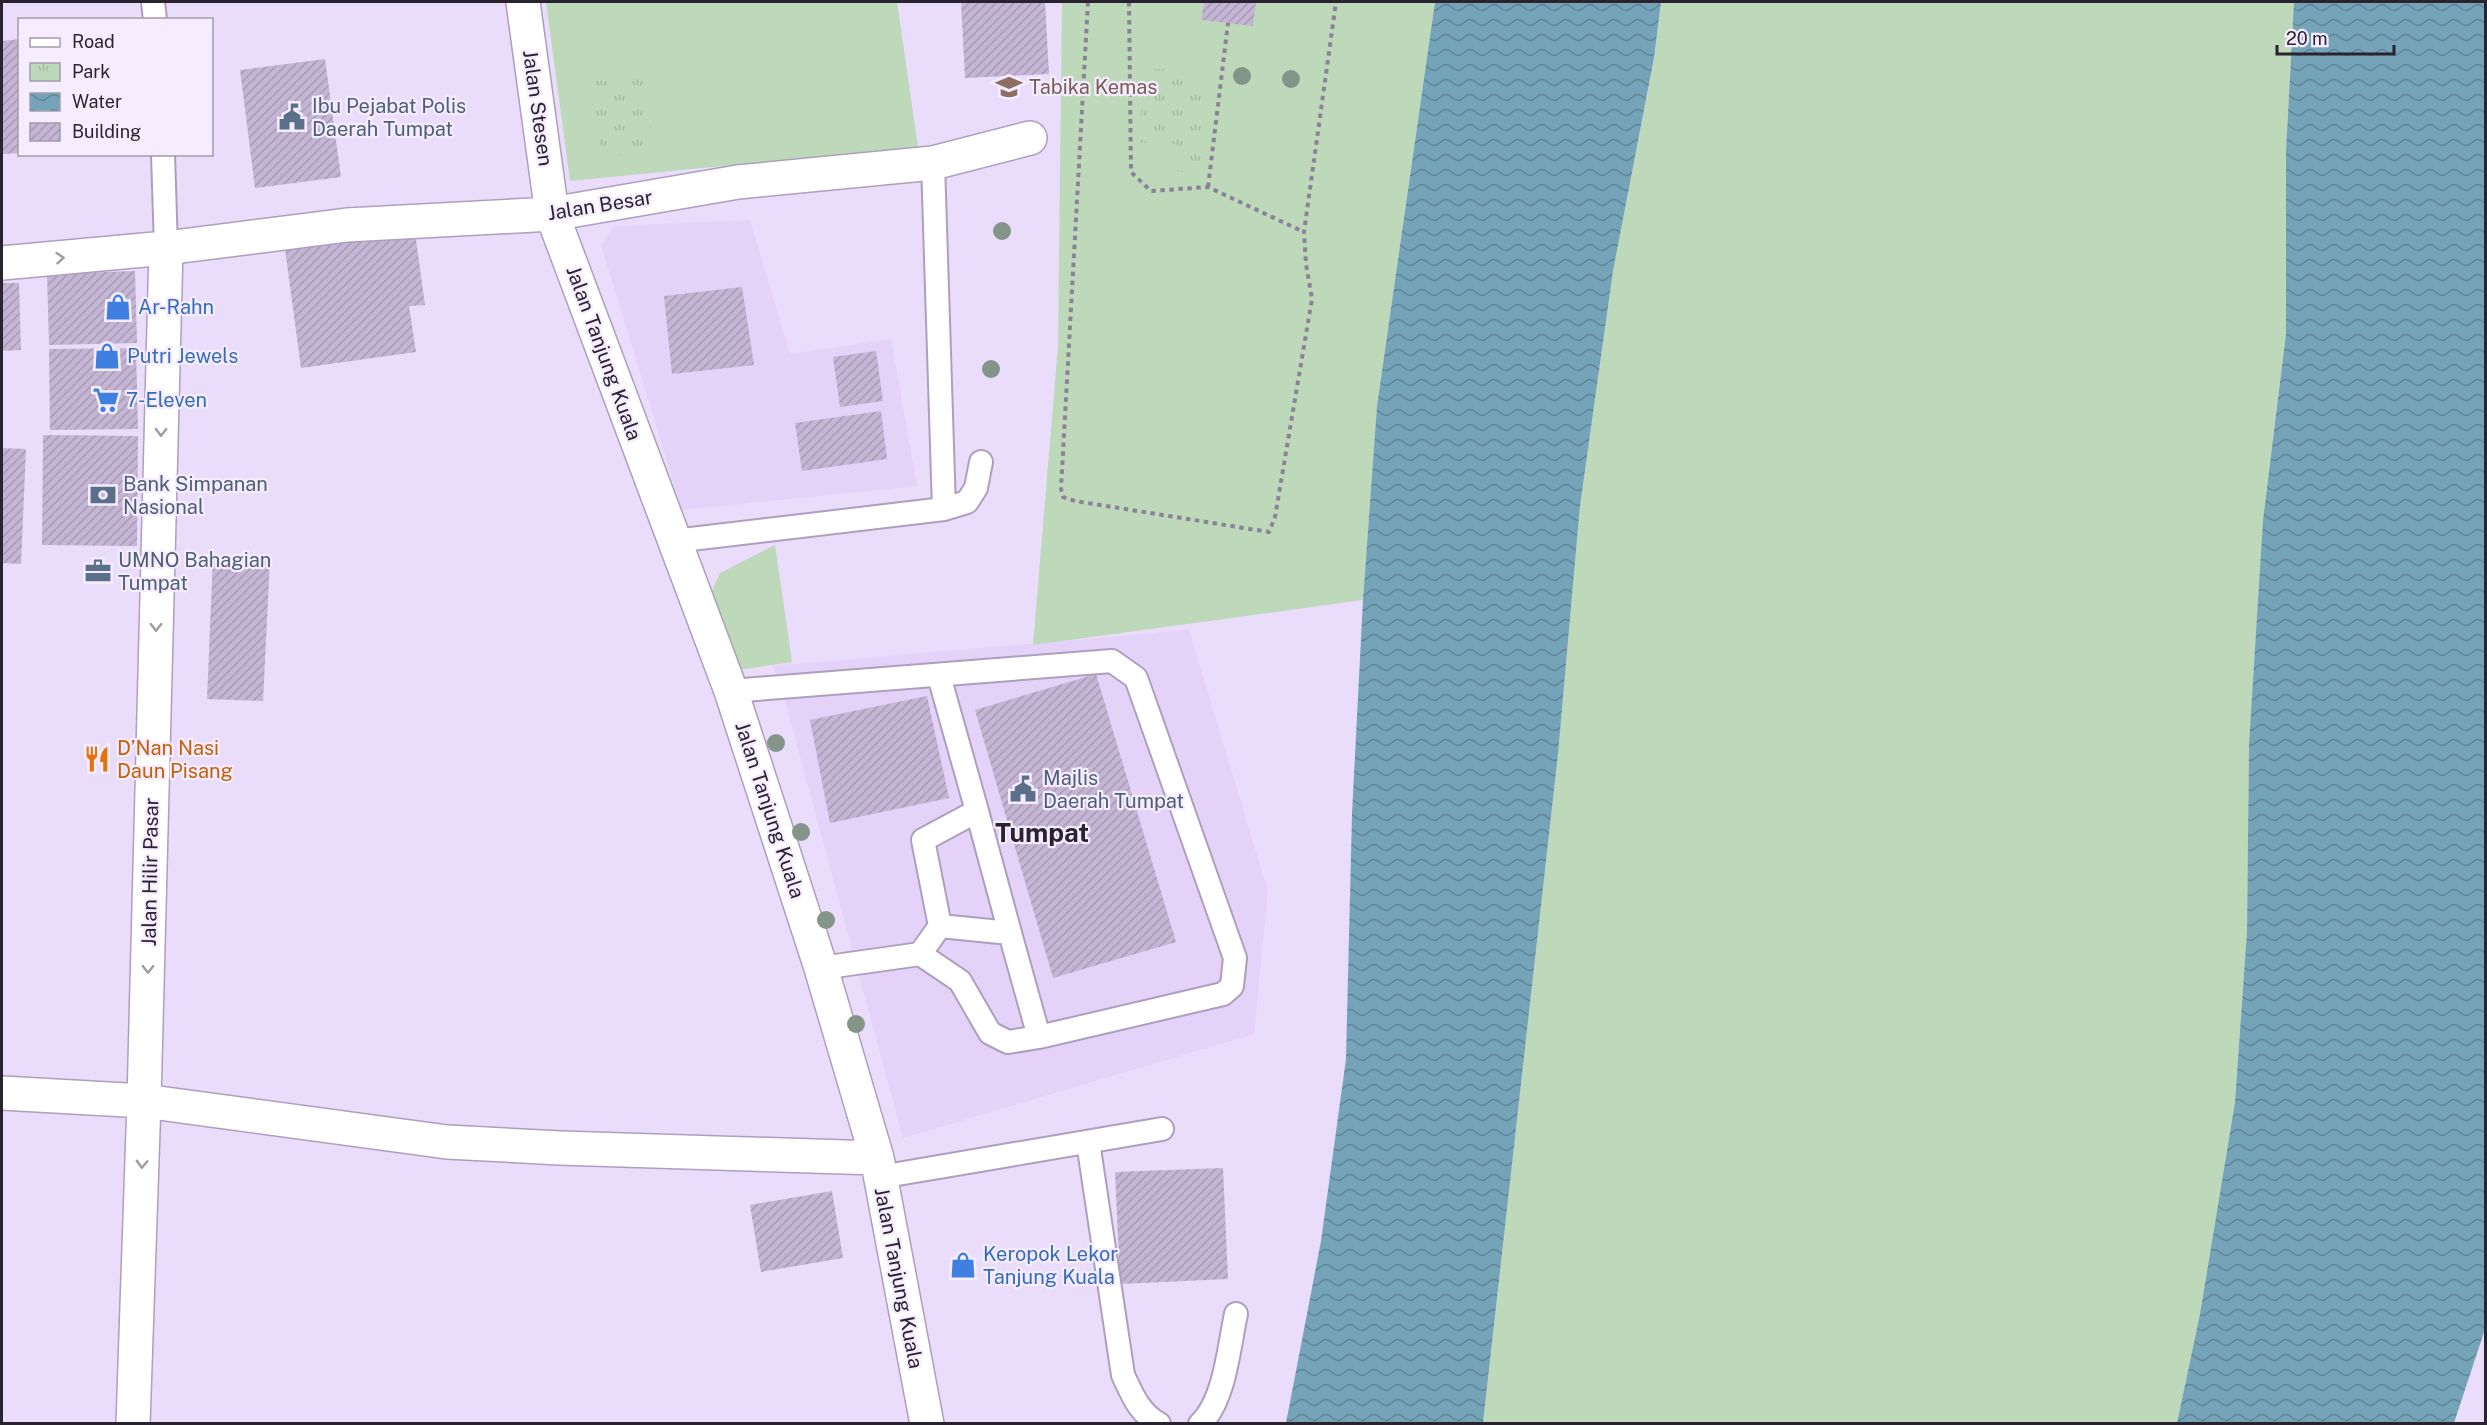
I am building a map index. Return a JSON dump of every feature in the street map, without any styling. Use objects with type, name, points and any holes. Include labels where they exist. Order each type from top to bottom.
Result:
[{"type":"street","name":"Jalan Stesen","points":[[524,2],[552,214]]},
{"type":"street","name":"Jalan Besar","points":[[2,263],[166,248],[347,225],[552,214],[738,182],[933,163],[1030,138]]},
{"type":"street","name":"Jalan Tanjung Kuala","points":[[552,214],[731,692],[821,968],[879,1167],[927,1424]]},
{"type":"street","name":"Jalan Hilir Pasar","points":[[133,1424],[144,1101],[166,248]]},
{"type":"street","points":[[2,1094],[144,1101],[447,1142],[879,1167]]},
{"type":"lane","points":[[153,2],[155,18]]},
{"type":"lane","points":[[163,156],[166,248]]},
{"type":"lane","points":[[933,163],[944,509]]},
{"type":"lane","points":[[674,541],[944,509],[968,502],[976,488],[981,462]]},
{"type":"lane","points":[[731,692],[781,686],[939,676],[1112,661],[1136,678],[1235,958],[1232,986],[1223,994],[1039,1037],[1008,1042],[990,1033],[960,981],[920,954],[821,968]]},
{"type":"lane","points":[[939,676],[1039,1037]]},
{"type":"lane","points":[[920,954],[940,926],[923,840],[977,811]]},
{"type":"lane","points":[[940,926],[1010,933]]},
{"type":"lane","points":[[879,1167],[1088,1142],[1162,1129]]},
{"type":"lane","points":[[1088,1142],[1122,1375],[1137,1404],[1149,1418],[1159,1424]]},
{"type":"lane","points":[[1200,1424],[1206,1418],[1219,1394],[1236,1314]]},
{"type":"path","points":[[1088,2],[1061,489],[1063,497],[1075,501],[1269,532],[1275,517],[1312,299],[1306,264],[1304,232],[1336,2]]},
{"type":"path","points":[[1130,2],[1131,172],[1151,191],[1208,187],[1304,232]]},
{"type":"path","points":[[1208,187],[1228,23]]},
{"type":"shaded area","points":[[750,220],[790,354],[891,339],[917,486],[682,510],[601,245],[614,226]]},
{"type":"shaded area","name":"Majlis Daerah Tumpat","points":[[1189,630],[1268,892],[1254,1034],[903,1138],[781,686],[773,666]]},
{"type":"green space","points":[[546,2],[897,2],[918,147],[570,181]]},
{"type":"green space","points":[[1062,2],[1435,2],[1377,406],[1363,600],[1033,645],[1058,346]]},
{"type":"green space","points":[[1661,2],[2294,2],[2286,151],[2286,334],[2263,520],[2249,744],[2247,931],[2235,1102],[2200,1314],[2177,1423],[1483,1424],[1558,754],[1580,506],[1613,271],[1654,59]]},
{"type":"green space","points":[[1142,69],[1186,69],[1210,92],[1203,171],[1178,172],[1175,144],[1141,143]]},
{"type":"green space","points":[[644,75],[654,151],[601,158],[590,82]]},
{"type":"green space","points":[[775,545],[792,662],[738,670],[710,595],[720,573]]},
{"type":"water","points":[[1435,2],[1661,2],[1654,58],[1613,271],[1580,506],[1558,754],[1483,1423],[1286,1423],[1321,1241],[1346,1059],[1352,814],[1363,600],[1377,406]]},
{"type":"water","points":[[2294,2],[2485,2],[2486,1326],[2454,1423],[2177,1423],[2200,1314],[2235,1102],[2247,931],[2249,744],[2263,520],[2286,334],[2286,151]]},
{"type":"building","points":[[961,2],[1045,2],[1049,74],[965,78]]},
{"type":"building","points":[[1204,2],[1256,2],[1253,26],[1201,20]]},
{"type":"building","points":[[18,39],[18,153],[2,154],[2,41]]},
{"type":"building","points":[[325,59],[341,177],[255,188],[240,70]]},
{"type":"building","points":[[415,232],[425,305],[409,306],[416,352],[301,368],[285,249]]},
{"type":"building","points":[[135,271],[137,343],[49,345],[47,274]]},
{"type":"building","points":[[2,283],[19,283],[21,350],[2,351]]},
{"type":"building","points":[[742,287],[754,365],[672,374],[664,296]]},
{"type":"building","points":[[136,348],[138,429],[50,430],[49,349]]},
{"type":"building","points":[[876,351],[883,401],[840,407],[833,357]]},
{"type":"building","points":[[881,411],[887,459],[802,471],[795,423]]},
{"type":"building","points":[[43,435],[138,436],[137,546],[42,545]]},
{"type":"building","points":[[2,448],[26,449],[21,564],[2,563]]},
{"type":"building","points":[[213,557],[270,560],[263,701],[207,699]]},
{"type":"building","points":[[1096,674],[1176,942],[1053,978],[975,710]]},
{"type":"building","points":[[927,696],[949,798],[830,823],[810,720]]},
{"type":"building","points":[[1223,1168],[1228,1279],[1120,1284],[1115,1172]]},
{"type":"building","points":[[832,1191],[843,1258],[761,1272],[750,1205]]},
{"type":"place","name":"Tabika Kemas","points":[[1009,87]]},
{"type":"place","name":"Ibu Pejabat Polis Daerah Tumpat","points":[[292,117]]},
{"type":"place","name":"Ar-Rahn","points":[[118,307]]},
{"type":"place","name":"Putri Jewels","points":[[107,356]]},
{"type":"place","name":"7-Eleven","points":[[106,400]]},
{"type":"place","name":"Bank Simpanan Nasional","points":[[103,495]]},
{"type":"place","name":"UMNO Bahagian Tumpat","points":[[98,571]]},
{"type":"place","name":"D’Nan Nasi Daun Pisang","points":[[97,759]]},
{"type":"place","name":"Majlis Daerah Tumpat","points":[[1023,789]]},
{"type":"place","name":"Keropok Lekor Tanjung Kuala","points":[[963,1265]]},
{"type":"district","name":"Tumpat","points":[[1042,832]]}]
